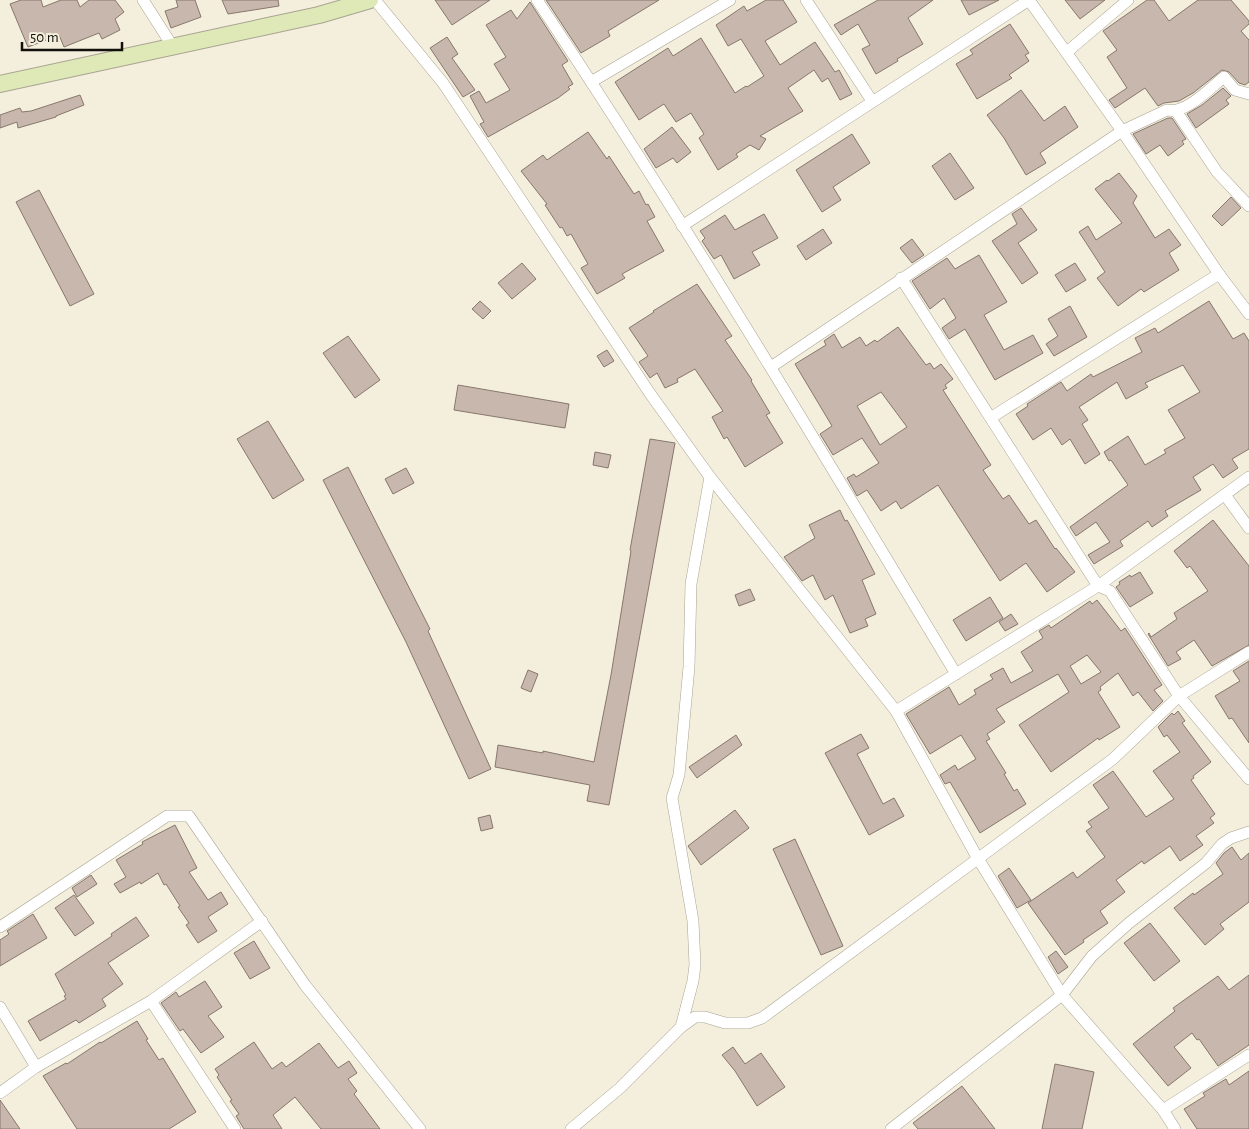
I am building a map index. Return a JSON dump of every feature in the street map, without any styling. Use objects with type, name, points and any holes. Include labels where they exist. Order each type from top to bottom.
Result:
[{"type":"main road","points":[[0,84],[320,15],[370,0]]},
{"type":"street","points":[[143,0],[173,47]]},
{"type":"street","points":[[375,0],[444,84],[650,394],[710,477],[896,711],[977,858],[1062,995],[1163,1110],[1175,1129]]},
{"type":"street","points":[[537,0],[591,82],[770,367],[956,674]]},
{"type":"street","points":[[591,82],[730,0]]},
{"type":"street","points":[[806,0],[872,101]]},
{"type":"street","points":[[682,226],[1029,0],[1122,131],[1219,274],[1249,314]]},
{"type":"street","points":[[1067,52],[1128,0]]},
{"type":"street","points":[[770,367],[1122,131],[1166,110],[1176,111],[1183,109],[1224,77],[1235,90],[1249,94]]},
{"type":"street","points":[[1176,111],[1218,172],[1249,206]]},
{"type":"street","points":[[992,417],[1219,274]]},
{"type":"street","points":[[901,278],[992,417],[1098,586],[1110,591],[1179,696],[1249,779]]},
{"type":"street","points":[[681,1027],[693,981],[695,965],[693,921],[672,798],[679,775],[689,667],[691,584],[710,477]]},
{"type":"street","points":[[896,711],[1098,586],[1249,477]]},
{"type":"street","points":[[1225,495],[1249,528]]},
{"type":"street","points":[[571,1129],[620,1088],[681,1027],[695,1017],[705,1016],[733,1023],[748,1023],[762,1018],[789,1000],[1113,758],[1179,696],[1249,652]]},
{"type":"street","points":[[0,927],[167,816],[189,816],[305,985],[420,1129]]},
{"type":"street","points":[[891,1129],[1062,995],[1083,966],[1099,949],[1206,863],[1222,844],[1249,832]]},
{"type":"street","points":[[0,1093],[36,1067],[151,1001],[262,921]]},
{"type":"street","points":[[151,1001],[235,1129]]},
{"type":"street","points":[[0,1007],[36,1067]]},
{"type":"street","points":[[1163,1110],[1249,1055]]},
{"type":"building","points":[[21,0],[41,0],[43,7],[61,0],[77,0],[80,7],[89,0],[115,0],[124,12],[115,19],[120,30],[102,39],[99,33],[64,47],[59,35],[28,47],[10,4]]},
{"type":"building","points":[[176,0],[195,0],[201,17],[171,28],[165,11],[178,7]]},
{"type":"building","points":[[222,0],[278,0],[279,6],[228,14]]},
{"type":"building","points":[[435,0],[490,0],[452,25]]},
{"type":"building","points":[[546,0],[659,0],[608,31],[610,36],[581,53]]},
{"type":"building","points":[[766,0],[783,0],[797,22],[765,41],[780,65],[815,42],[835,72],[839,70],[852,94],[840,100],[828,78],[822,82],[814,70],[788,88],[803,111],[760,136],[766,139],[759,150],[750,145],[736,154],[738,157],[718,170],[699,138],[704,134],[691,113],[676,122],[664,104],[639,120],[615,82],[668,48],[673,56],[701,38],[735,93],[747,87],[764,76],[741,39],[728,46],[716,25],[744,6],[747,11]]},
{"type":"building","points":[[878,0],[933,0],[908,18],[923,44],[876,74],[862,49],[870,45],[858,24],[841,35],[834,25]]},
{"type":"building","points":[[961,0],[999,0],[969,15]]},
{"type":"building","points":[[1065,0],[1105,0],[1080,19]]},
{"type":"building","points":[[1147,0],[1154,0],[1169,21],[1198,0],[1231,0],[1249,21],[1249,24],[1241,31],[1249,40],[1249,82],[1245,85],[1239,83],[1229,72],[1222,70],[1193,93],[1179,101],[1164,103],[1158,106],[1145,88],[1115,108],[1109,100],[1127,88],[1107,57],[1117,50],[1103,31]]},
{"type":"building","points":[[530,2],[568,61],[562,65],[573,84],[568,87],[570,89],[558,98],[488,137],[480,124],[484,122],[470,96],[479,91],[486,103],[510,90],[494,64],[506,57],[486,25],[511,10],[517,19]]},
{"type":"building","points":[[1010,24],[1029,53],[1025,55],[1029,61],[1009,75],[1012,78],[977,99],[956,64],[973,54],[970,50]]},
{"type":"building","points":[[447,37],[458,54],[452,58],[475,90],[463,97],[430,48]]},
{"type":"building","points":[[1223,88],[1231,96],[1226,100],[1229,104],[1196,128],[1187,114]]},
{"type":"building","points":[[1021,90],[1044,121],[1065,106],[1078,127],[1040,153],[1046,163],[1026,175],[1004,138],[987,115]]},
{"type":"building","points":[[80,95],[84,105],[56,117],[18,128],[17,122],[0,128],[0,115],[20,108],[22,112],[31,111]]},
{"type":"building","points":[[1168,118],[1172,118],[1186,139],[1182,141],[1184,144],[1168,156],[1160,145],[1146,154],[1133,134]]},
{"type":"building","points":[[672,127],[691,152],[677,163],[673,158],[656,168],[644,149]]},
{"type":"building","points":[[588,132],[607,159],[609,156],[634,194],[639,191],[646,205],[648,204],[655,217],[647,221],[664,251],[622,274],[625,278],[597,294],[581,268],[588,264],[571,234],[567,236],[562,227],[560,228],[545,205],[547,204],[521,171],[543,155],[547,160]]},
{"type":"building","points":[[852,134],[870,163],[833,187],[841,200],[822,212],[796,170]]},
{"type":"building","points":[[950,153],[974,188],[955,200],[932,166]]},
{"type":"building","points":[[1119,173],[1137,196],[1133,203],[1155,238],[1169,229],[1181,245],[1169,253],[1179,270],[1144,292],[1141,289],[1118,306],[1097,278],[1105,272],[1079,232],[1088,226],[1096,240],[1122,223],[1095,189]]},
{"type":"building","points":[[39,190],[94,294],[70,306],[16,202]]},
{"type":"building","points":[[1231,197],[1241,208],[1222,226],[1212,216]]},
{"type":"building","points":[[1021,208],[1037,230],[1018,243],[1038,273],[1022,284],[992,241],[1017,224],[1012,214]]},
{"type":"building","points":[[764,214],[778,238],[752,252],[760,265],[734,279],[721,255],[714,259],[702,241],[705,238],[700,231],[725,215],[735,230]]},
{"type":"building","points":[[823,229],[832,243],[806,260],[797,246]]},
{"type":"building","points":[[912,239],[924,255],[912,263],[900,248]]},
{"type":"building","points":[[979,255],[1007,302],[984,315],[1004,350],[1033,335],[1043,353],[995,380],[965,329],[949,339],[942,328],[956,318],[944,298],[930,309],[912,281],[947,258],[955,269]]},
{"type":"building","points":[[522,263],[536,279],[512,299],[498,283]]},
{"type":"building","points":[[1075,263],[1086,280],[1066,292],[1055,275]]},
{"type":"building","points":[[697,284],[732,336],[725,340],[752,380],[770,413],[766,415],[783,443],[745,467],[727,437],[724,439],[712,417],[723,411],[695,369],[677,379],[678,382],[665,388],[657,373],[650,378],[639,362],[648,356],[629,328]]},
{"type":"building","points":[[480,301],[491,311],[483,319],[472,309]]},
{"type":"building","points":[[1209,301],[1233,339],[1244,333],[1249,341],[1249,449],[1232,459],[1238,468],[1223,478],[1213,464],[1193,477],[1201,490],[1165,511],[1168,516],[1152,527],[1148,521],[1120,541],[1123,546],[1094,564],[1088,555],[1110,542],[1096,522],[1076,536],[1070,527],[1128,485],[1104,452],[1128,436],[1145,465],[1166,453],[1164,450],[1185,438],[1168,410],[1200,392],[1183,365],[1145,383],[1148,387],[1126,399],[1117,382],[1079,407],[1088,420],[1082,424],[1100,454],[1085,464],[1070,439],[1062,445],[1051,428],[1033,440],[1016,414],[1028,406],[1027,404],[1061,382],[1067,391],[1091,374],[1093,377],[1142,352],[1135,338],[1155,328],[1158,333]]},
{"type":"building","points":[[1070,306],[1087,337],[1054,356],[1046,344],[1058,336],[1048,319]]},
{"type":"building","points":[[898,327],[926,365],[930,363],[934,369],[941,364],[953,379],[945,385],[947,388],[943,390],[991,465],[983,470],[1003,499],[1009,495],[1029,524],[1036,520],[1055,549],[1075,572],[1047,592],[1026,563],[1000,581],[938,485],[901,509],[896,501],[881,511],[867,490],[857,496],[847,478],[854,474],[856,477],[879,463],[862,438],[833,455],[820,434],[832,426],[795,364],[826,345],[824,341],[834,334],[842,348],[860,337],[866,346],[875,340],[877,342]],"holes":[[[881,392],[907,427],[880,445],[857,406]]]},
{"type":"building","points":[[348,336],[380,380],[355,398],[323,353]]},
{"type":"building","points":[[607,350],[614,361],[604,367],[597,356]]},
{"type":"building","points":[[458,385],[569,404],[565,428],[454,410]]},
{"type":"building","points":[[268,421],[304,480],[273,499],[237,439]]},
{"type":"building","points":[[650,439],[675,443],[609,805],[587,801],[590,785],[495,767],[498,745],[543,753],[543,751],[594,762],[611,675],[630,550]]},
{"type":"building","points":[[595,452],[611,455],[608,468],[593,465]]},
{"type":"building","points":[[348,467],[430,629],[428,631],[491,769],[469,779],[406,642],[323,480]]},
{"type":"building","points":[[406,468],[414,483],[393,494],[385,479]]},
{"type":"building","points":[[840,510],[875,574],[862,580],[876,614],[865,619],[868,626],[850,633],[833,595],[825,600],[813,575],[802,581],[784,557],[815,538],[809,525]]},
{"type":"building","points":[[1213,520],[1249,566],[1249,645],[1212,666],[1194,640],[1176,652],[1181,659],[1168,666],[1148,634],[1151,637],[1177,619],[1174,613],[1208,591],[1190,566],[1187,568],[1174,551]]},
{"type":"building","points":[[1140,572],[1153,593],[1130,607],[1116,587],[1120,584],[1119,582],[1130,575],[1131,577]]},
{"type":"building","points":[[750,589],[755,600],[739,606],[735,595]]},
{"type":"building","points":[[990,597],[1003,618],[966,641],[953,620]]},
{"type":"building","points":[[1097,600],[1121,631],[1125,628],[1162,685],[1154,690],[1163,701],[1153,711],[1138,692],[1133,696],[1118,673],[1100,687],[1101,690],[1098,692],[1120,727],[1099,740],[1098,738],[1051,772],[1019,725],[1069,692],[1058,674],[996,709],[1005,722],[987,734],[990,739],[986,741],[1006,773],[1004,774],[1014,791],[1017,789],[1026,804],[980,833],[950,782],[945,784],[940,775],[955,765],[958,770],[976,759],[961,735],[930,754],[906,714],[949,687],[959,705],[976,694],[974,690],[993,679],[990,675],[1003,668],[1011,683],[1033,671],[1021,652],[1043,638],[1039,631],[1049,625],[1051,628],[1090,601],[1092,604]],"holes":[[[1087,655],[1101,672],[1081,684],[1070,666]]]},
{"type":"building","points":[[1011,614],[1018,624],[1005,631],[999,622]]},
{"type":"building","points":[[1249,661],[1249,743],[1232,718],[1229,719],[1215,696],[1240,681],[1233,671]]},
{"type":"building","points":[[528,670],[538,674],[531,692],[521,688]]},
{"type":"building","points":[[1178,711],[1185,721],[1182,723],[1211,762],[1193,776],[1194,778],[1191,780],[1215,814],[1210,818],[1214,823],[1196,836],[1203,845],[1180,861],[1170,846],[1144,864],[1142,861],[1116,880],[1125,892],[1100,911],[1108,923],[1065,955],[1028,903],[1073,872],[1077,878],[1105,857],[1086,831],[1092,827],[1088,822],[1109,808],[1093,785],[1113,771],[1146,817],[1174,799],[1153,771],[1180,752],[1167,735],[1164,737],[1158,727],[1172,713],[1174,715]]},
{"type":"building","points":[[861,734],[869,748],[857,754],[883,804],[894,798],[904,816],[869,835],[825,753]]},
{"type":"building","points":[[736,735],[742,745],[697,778],[689,767]]},
{"type":"building","points":[[735,810],[749,828],[701,865],[688,846]]},
{"type":"building","points":[[490,815],[493,828],[481,831],[478,818]]},
{"type":"building","points":[[175,825],[197,868],[189,872],[208,900],[221,892],[228,904],[208,917],[217,931],[198,943],[186,925],[189,923],[178,907],[180,906],[166,884],[164,885],[158,873],[141,884],[140,882],[120,893],[114,884],[126,877],[116,860],[143,844],[142,842]]},
{"type":"building","points":[[795,839],[843,946],[821,955],[773,849]]},
{"type":"building","points":[[1232,847],[1241,860],[1249,853],[1249,902],[1220,924],[1224,929],[1205,945],[1174,908],[1223,874],[1216,863]]},
{"type":"building","points":[[1009,868],[1031,900],[1017,908],[998,876]]},
{"type":"building","points":[[91,875],[97,884],[77,897],[72,888]]},
{"type":"building","points":[[74,895],[94,923],[75,936],[55,908]]},
{"type":"building","points":[[33,914],[47,938],[0,966],[0,940],[9,934],[7,931]]},
{"type":"building","points":[[136,917],[149,936],[108,963],[123,984],[102,999],[106,1006],[79,1023],[76,1020],[40,1041],[28,1021],[66,999],[64,996],[66,995],[55,974],[112,936],[111,934]]},
{"type":"building","points":[[1150,923],[1180,961],[1154,981],[1124,943]]},
{"type":"building","points":[[254,941],[270,968],[250,979],[234,953]]},
{"type":"building","points":[[1056,951],[1068,967],[1058,974],[1048,957]]},
{"type":"building","points":[[1249,975],[1249,1045],[1218,1066],[1199,1039],[1197,1040],[1192,1033],[1174,1047],[1191,1068],[1168,1086],[1133,1044],[1175,1011],[1173,1008],[1218,976],[1229,990]]},
{"type":"building","points":[[205,981],[222,1007],[208,1016],[224,1037],[201,1053],[183,1029],[180,1031],[161,1003],[176,992],[179,997]]},
{"type":"building","points":[[137,1021],[148,1039],[146,1040],[159,1060],[163,1058],[196,1112],[169,1129],[77,1129],[43,1076],[67,1064]]},
{"type":"building","points":[[254,1042],[272,1069],[282,1062],[286,1067],[319,1043],[338,1068],[349,1061],[357,1073],[348,1079],[357,1091],[354,1094],[380,1129],[321,1129],[295,1097],[273,1115],[282,1129],[244,1129],[236,1116],[239,1114],[217,1077],[219,1075],[215,1069]]},
{"type":"building","points":[[733,1047],[745,1064],[761,1053],[785,1087],[757,1106],[735,1071],[722,1055]]},
{"type":"building","points":[[1055,1064],[1094,1072],[1082,1129],[1042,1129]]},
{"type":"building","points":[[1249,1071],[1249,1129],[1197,1129],[1184,1109],[1205,1096],[1203,1093],[1226,1079],[1229,1085]]},
{"type":"building","points":[[962,1086],[995,1129],[918,1129],[913,1123]]},
{"type":"building","points":[[0,1100],[20,1129],[0,1129]]}]
